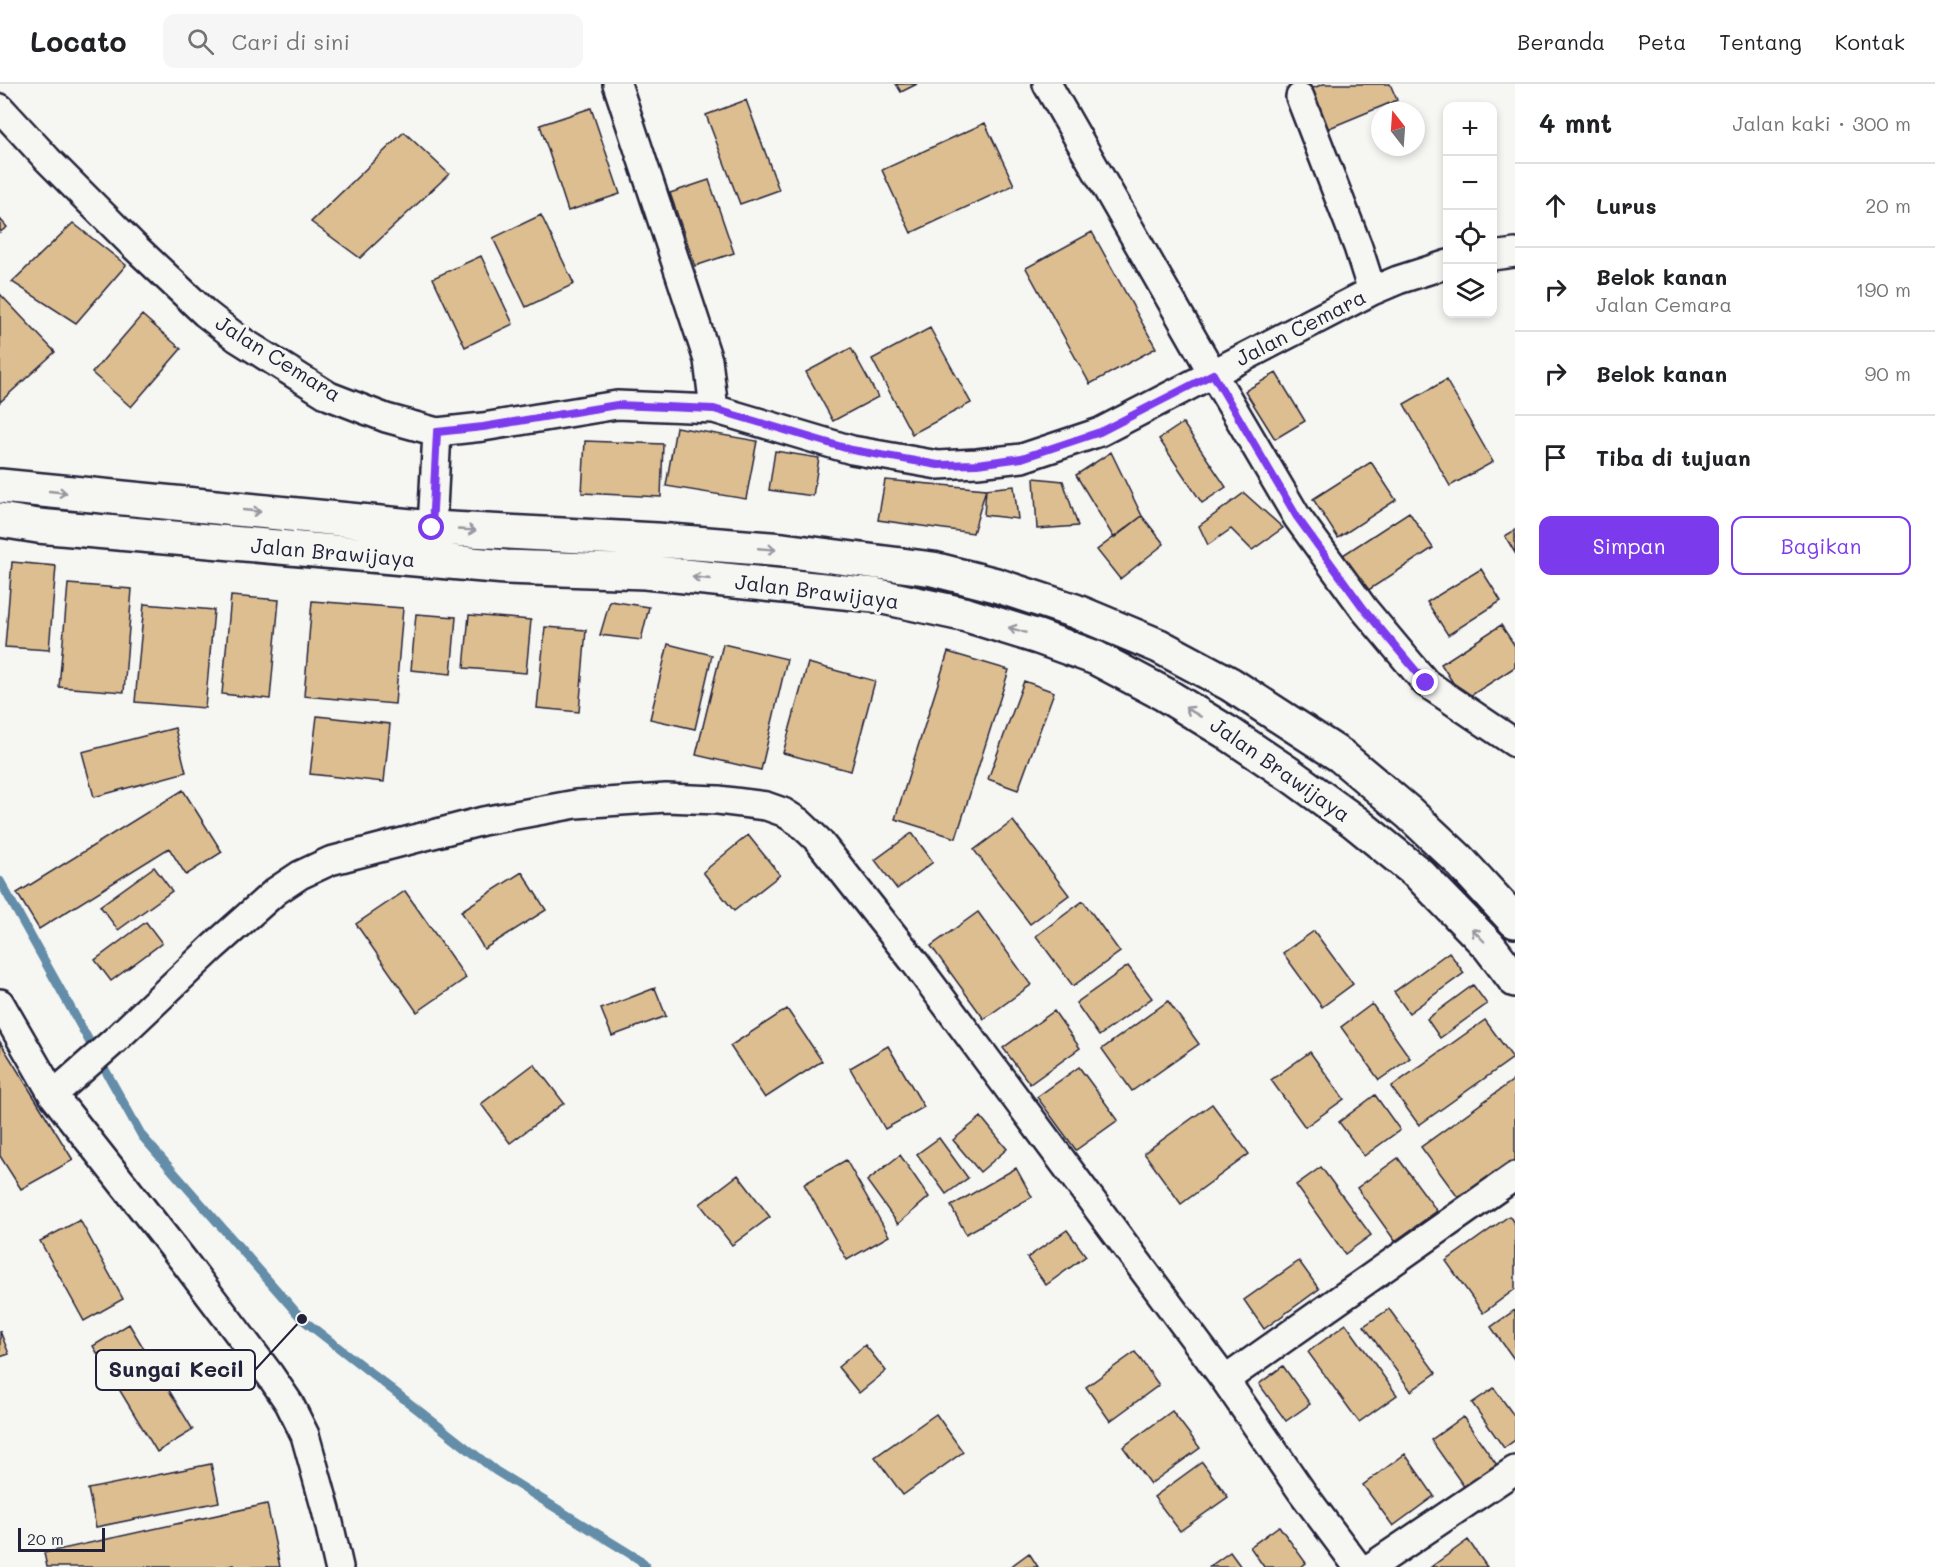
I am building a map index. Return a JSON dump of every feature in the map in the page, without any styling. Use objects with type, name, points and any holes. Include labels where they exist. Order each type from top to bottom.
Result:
[{"type":"highway","name":"Jalan Brawijaya","points":[[0,486],[432,528],[657,540],[783,550],[933,569],[996,585],[1075,611],[1159,646],[1230,684],[1341,756],[1417,820],[1457,858],[1515,921]]},
{"type":"highway","name":"Jalan Brawijaya","points":[[0,520],[38,526],[329,553],[506,567],[645,572],[874,595],[967,615],[1028,633],[1096,658],[1164,694],[1289,774],[1355,822],[1419,874],[1489,946],[1515,980]]},
{"type":"street","points":[[617,84],[708,360],[714,409]]},
{"type":"street","points":[[1047,84],[1297,517],[1364,609],[1426,683],[1515,744]]},
{"type":"street","points":[[1300,97],[1358,247],[1372,291]]},
{"type":"street","name":"Jalan Cemara","points":[[0,108],[135,247],[205,313],[237,338],[329,396],[386,418],[437,432],[483,427],[617,405],[714,409],[852,450],[938,465],[977,464],[1022,458],[1100,432],[1372,291],[1443,266]]},
{"type":"street","points":[[432,528],[437,432]]},
{"type":"street","points":[[53,1095],[276,891],[300,875],[330,861],[483,821],[576,804],[666,798],[718,800],[766,806],[783,812],[799,822],[834,858],[916,964],[1226,1380],[1302,1492],[1359,1567]]},
{"type":"street","points":[[0,1003],[53,1095],[183,1260],[289,1403],[305,1435],[339,1567]]},
{"type":"street","points":[[1226,1380],[1515,1176]]},
{"type":"street","points":[[1371,1567],[1515,1470]]},
{"type":"building","points":[[896,84],[917,84],[901,92]]},
{"type":"building","points":[[1323,84],[1390,84],[1397,100],[1371,102],[1371,111],[1327,129],[1311,89]]},
{"type":"building","points":[[746,100],[779,190],[740,204],[706,115]]},
{"type":"building","points":[[591,108],[620,194],[568,211],[540,125]]},
{"type":"building","points":[[985,123],[1014,185],[911,233],[882,170]]},
{"type":"building","points":[[404,132],[449,174],[360,258],[311,222]]},
{"type":"building","points":[[709,180],[734,253],[695,266],[670,193]]},
{"type":"building","points":[[541,215],[574,284],[526,307],[493,238]]},
{"type":"building","points":[[0,219],[7,227],[0,232]]},
{"type":"building","points":[[73,223],[126,265],[76,323],[12,282]]},
{"type":"building","points":[[1092,232],[1156,348],[1090,384],[1026,268]]},
{"type":"building","points":[[481,256],[513,324],[465,347],[433,278]]},
{"type":"building","points":[[0,294],[55,352],[0,402]]},
{"type":"building","points":[[142,315],[181,349],[131,407],[92,373]]},
{"type":"building","points":[[930,328],[971,403],[912,434],[872,359]]},
{"type":"building","points":[[851,348],[878,397],[833,421],[806,372]]},
{"type":"building","points":[[1276,373],[1305,421],[1275,439],[1245,391]]},
{"type":"building","points":[[1446,380],[1493,462],[1450,486],[1404,404]]},
{"type":"building","points":[[1183,423],[1226,487],[1202,503],[1159,439]]},
{"type":"building","points":[[676,427],[757,441],[746,499],[666,486]]},
{"type":"building","points":[[585,441],[663,444],[661,497],[582,493]]},
{"type":"building","points":[[775,451],[819,458],[813,496],[769,490]]},
{"type":"building","points":[[1111,452],[1142,516],[1114,538],[1076,475]]},
{"type":"building","points":[[1371,462],[1396,500],[1338,538],[1313,499]]},
{"type":"building","points":[[1034,478],[1063,481],[1078,526],[1037,529]]},
{"type":"building","points":[[885,480],[986,489],[973,533],[878,520]]},
{"type":"building","points":[[1014,486],[1018,519],[984,515],[986,489]]},
{"type":"building","points":[[1244,493],[1283,528],[1252,550],[1231,529],[1208,545],[1199,526]]},
{"type":"building","points":[[1409,512],[1433,548],[1367,591],[1343,555]]},
{"type":"building","points":[[1142,516],[1164,544],[1120,579],[1097,550]]},
{"type":"building","points":[[1515,530],[1515,553],[1505,536]]},
{"type":"building","points":[[12,562],[56,566],[49,650],[5,647]]},
{"type":"building","points":[[1481,569],[1501,601],[1448,635],[1427,602]]},
{"type":"building","points":[[68,584],[132,589],[124,692],[59,687]]},
{"type":"building","points":[[231,596],[279,600],[270,699],[222,694]]},
{"type":"building","points":[[312,601],[403,608],[395,704],[304,696]]},
{"type":"building","points":[[610,601],[649,607],[641,640],[600,635]]},
{"type":"building","points":[[144,604],[214,610],[205,708],[135,702]]},
{"type":"building","points":[[416,614],[456,617],[451,674],[411,670]]},
{"type":"building","points":[[469,615],[531,620],[526,673],[464,668]]},
{"type":"building","points":[[1501,625],[1515,646],[1515,667],[1464,700],[1441,664]]},
{"type":"building","points":[[545,627],[586,630],[579,712],[537,708]]},
{"type":"building","points":[[668,644],[712,655],[695,729],[650,719]]},
{"type":"building","points":[[723,644],[787,659],[761,770],[696,755]]},
{"type":"building","points":[[948,652],[1009,670],[956,838],[895,819]]},
{"type":"building","points":[[808,663],[875,681],[851,771],[783,753]]},
{"type":"building","points":[[1024,681],[1054,692],[1018,790],[988,779]]},
{"type":"building","points":[[317,716],[390,724],[384,782],[310,774]]},
{"type":"building","points":[[175,728],[186,772],[94,797],[82,752]]},
{"type":"building","points":[[183,790],[222,852],[186,875],[169,848],[39,929],[17,893]]},
{"type":"building","points":[[1013,821],[1069,895],[1030,924],[974,850]]},
{"type":"building","points":[[912,833],[933,862],[897,889],[875,860]]},
{"type":"building","points":[[748,835],[780,875],[734,911],[703,872]]},
{"type":"building","points":[[154,867],[172,891],[118,930],[100,906]]},
{"type":"building","points":[[522,872],[546,910],[484,949],[461,911]]},
{"type":"building","points":[[405,891],[466,978],[417,1012],[356,924]]},
{"type":"building","points":[[1083,901],[1120,952],[1073,986],[1036,936]]},
{"type":"building","points":[[978,912],[1031,985],[984,1019],[931,946]]},
{"type":"building","points":[[146,922],[162,943],[111,981],[95,960]]},
{"type":"building","points":[[1314,931],[1353,984],[1322,1007],[1283,953]]},
{"type":"building","points":[[1449,952],[1464,973],[1409,1013],[1394,992]]},
{"type":"building","points":[[1128,966],[1152,998],[1099,1036],[1076,1003]]},
{"type":"building","points":[[1473,985],[1487,1004],[1440,1038],[1427,1019]]},
{"type":"building","points":[[655,988],[666,1016],[612,1036],[601,1009]]},
{"type":"building","points":[[1168,1001],[1199,1044],[1132,1091],[1102,1049]]},
{"type":"building","points":[[1372,1004],[1410,1058],[1379,1080],[1341,1027]]},
{"type":"building","points":[[787,1009],[822,1061],[765,1098],[730,1046]]},
{"type":"building","points":[[1054,1011],[1080,1048],[1030,1084],[1003,1048]]},
{"type":"building","points":[[1485,1020],[1513,1058],[1419,1125],[1391,1087]]},
{"type":"building","points":[[0,1042],[73,1160],[21,1189],[0,1156]]},
{"type":"building","points":[[888,1046],[924,1107],[885,1129],[850,1068]]},
{"type":"building","points":[[1310,1052],[1344,1099],[1305,1127],[1271,1080]]},
{"type":"building","points":[[534,1064],[564,1103],[510,1143],[481,1104]]},
{"type":"building","points":[[1079,1067],[1118,1120],[1076,1150],[1037,1097]]},
{"type":"building","points":[[1515,1079],[1515,1165],[1462,1203],[1421,1147]]},
{"type":"building","points":[[1375,1095],[1400,1130],[1364,1156],[1339,1122]]},
{"type":"building","points":[[1212,1104],[1249,1154],[1181,1204],[1144,1153]]},
{"type":"building","points":[[981,1117],[1007,1149],[980,1172],[953,1140]]},
{"type":"building","points":[[939,1138],[968,1178],[946,1194],[917,1154]]},
{"type":"building","points":[[900,1155],[929,1197],[898,1224],[867,1181]]},
{"type":"building","points":[[1398,1158],[1437,1211],[1395,1241],[1357,1188]]},
{"type":"building","points":[[846,1160],[889,1236],[847,1260],[804,1184]]},
{"type":"building","points":[[1321,1167],[1371,1235],[1345,1254],[1296,1185]]},
{"type":"building","points":[[1016,1168],[1032,1197],[966,1234],[951,1206]]},
{"type":"building","points":[[738,1175],[770,1217],[732,1245],[700,1204]]},
{"type":"building","points":[[1509,1216],[1515,1224],[1515,1289],[1483,1313],[1446,1261]]},
{"type":"building","points":[[80,1220],[123,1299],[84,1321],[40,1241]]},
{"type":"building","points":[[1067,1230],[1086,1256],[1046,1285],[1027,1258]]},
{"type":"building","points":[[1299,1261],[1319,1289],[1264,1329],[1244,1300]]},
{"type":"building","points":[[1389,1309],[1436,1373],[1411,1391],[1364,1326]]},
{"type":"building","points":[[1515,1310],[1515,1358],[1514,1359],[1491,1327]]},
{"type":"building","points":[[129,1324],[193,1430],[157,1452],[93,1346]]},
{"type":"building","points":[[1346,1324],[1397,1395],[1359,1422],[1308,1352]]},
{"type":"building","points":[[0,1331],[9,1354],[0,1357]]},
{"type":"building","points":[[865,1345],[886,1371],[859,1393],[838,1367]]},
{"type":"building","points":[[1135,1352],[1159,1385],[1110,1421],[1086,1387]]},
{"type":"building","points":[[1283,1366],[1310,1404],[1286,1421],[1259,1384]]},
{"type":"building","points":[[1494,1388],[1515,1417],[1515,1440],[1504,1448],[1472,1403]]},
{"type":"building","points":[[1172,1411],[1200,1448],[1150,1484],[1123,1447]]},
{"type":"building","points":[[936,1414],[963,1452],[903,1495],[875,1457]]},
{"type":"building","points":[[1463,1417],[1497,1465],[1465,1488],[1431,1440]]},
{"type":"building","points":[[1405,1454],[1434,1496],[1393,1526],[1363,1485]]},
{"type":"building","points":[[1202,1462],[1228,1497],[1180,1531],[1154,1497]]},
{"type":"building","points":[[211,1464],[219,1502],[96,1527],[88,1489]]},
{"type":"building","points":[[267,1504],[280,1567],[234,1567],[234,1565],[224,1567],[47,1567],[44,1553]]},
{"type":"building","points":[[1279,1526],[1306,1563],[1301,1567],[1264,1567],[1250,1547]]},
{"type":"building","points":[[1468,1540],[1487,1567],[1431,1567]]},
{"type":"building","points":[[1230,1552],[1241,1567],[1209,1567]]},
{"type":"building","points":[[1029,1553],[1038,1567],[1010,1567]]},
{"type":"waterway","points":[[0,881],[142,1136],[302,1319],[496,1471],[640,1560],[646,1567]]},
{"type":"place","name":"Sungai Kecil","points":[[302,1319]]},
{"type":"route","points":[[432,528],[437,432],[483,427],[617,405],[714,409],[852,450],[938,465],[977,464],[1022,458],[1100,432],[1213,374],[1297,517],[1364,609],[1426,683]]}]
